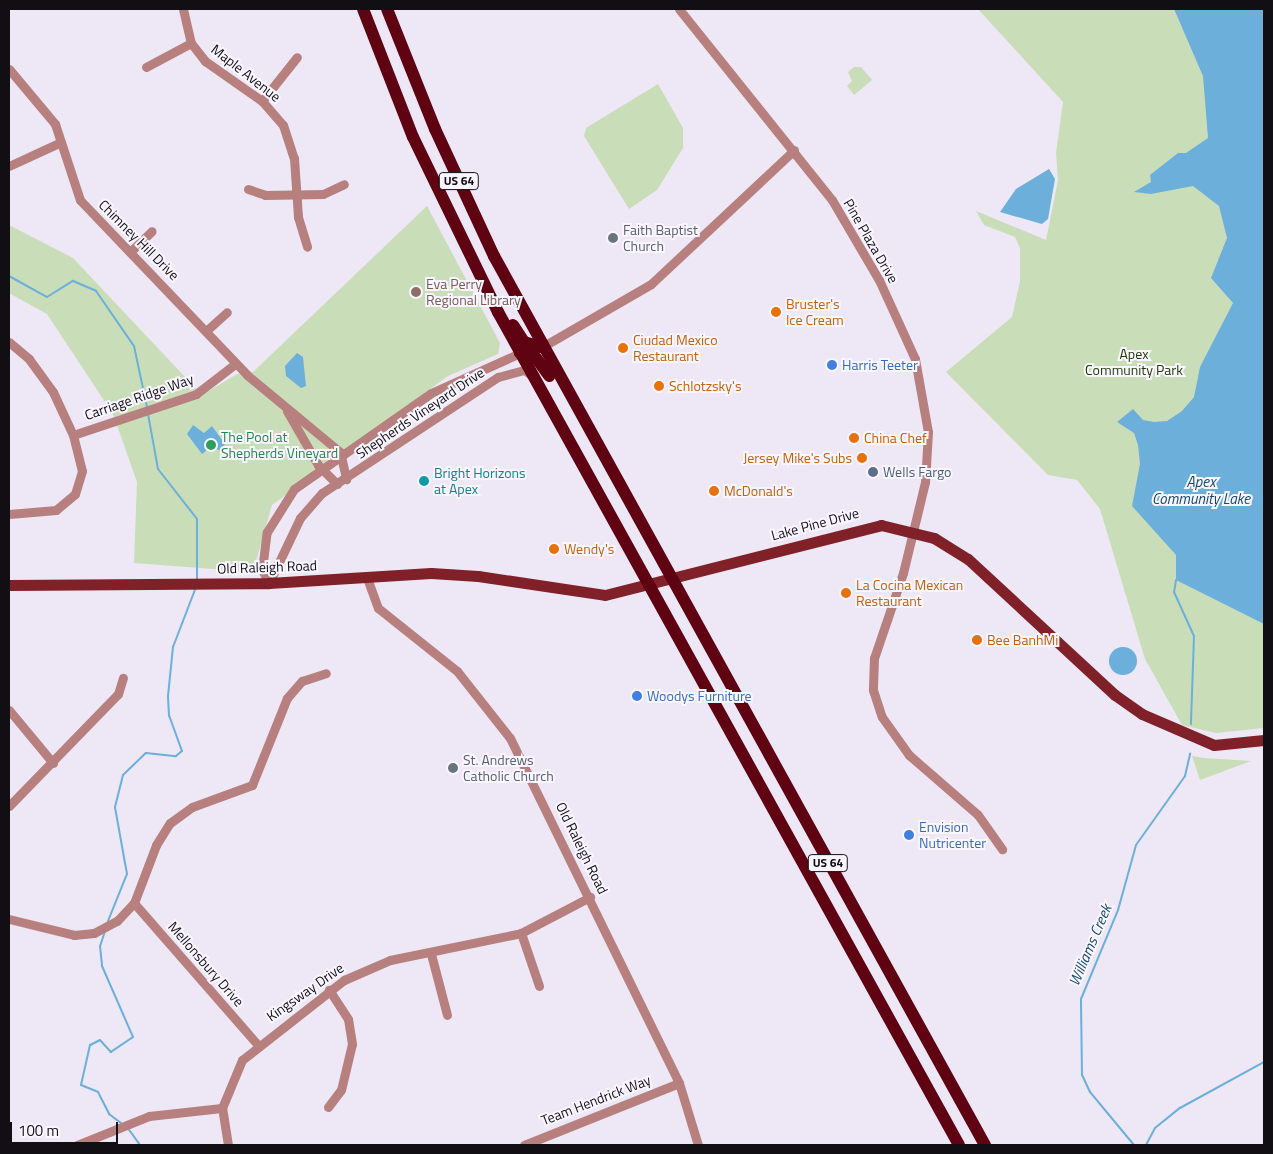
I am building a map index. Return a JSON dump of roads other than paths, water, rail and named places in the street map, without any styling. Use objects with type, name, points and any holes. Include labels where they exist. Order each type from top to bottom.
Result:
[{"type":"highway","name":"US 64","points":[[364,9],[414,137],[469,253],[532,376],[959,1145]]},
{"type":"highway","name":"US 64","points":[[387,9],[435,129],[542,348],[985,1145]]},
{"type":"highway","points":[[469,253],[524,342],[542,348]]},
{"type":"highway","points":[[520,353],[534,355],[541,363],[575,419],[585,425]]},
{"type":"main road","name":"Lake Pine Drive","points":[[367,578],[478,576],[600,595],[648,587],[864,526],[914,531],[968,559],[1114,695],[1142,714],[1214,745],[1264,740]]},
{"type":"main road","name":"Old Raleigh Road","points":[[9,586],[269,583],[367,578]]},
{"type":"street","name":"Maple Avenue","points":[[183,9],[191,43],[213,68],[262,100],[283,125],[292,147],[297,195],[307,247]]},
{"type":"street","name":"Pine Plaza Drive","points":[[679,9],[794,150],[857,238],[915,359],[928,439],[925,482],[914,531],[874,658],[875,700],[886,725],[909,755],[978,815],[1002,849]]},
{"type":"street","points":[[146,67],[191,43]]},
{"type":"street","points":[[262,100],[297,57]]},
{"type":"street","name":"Chimney Hill Drive","points":[[9,69],[51,117],[80,200],[206,331],[235,364],[285,408],[312,426],[342,457]]},
{"type":"street","points":[[9,166],[61,142]]},
{"type":"street","points":[[542,348],[651,284],[794,150]]},
{"type":"street","points":[[248,189],[265,196],[323,194],[344,184]]},
{"type":"street","points":[[130,252],[152,231]]},
{"type":"street","points":[[206,331],[227,312]]},
{"type":"street","points":[[9,342],[43,375],[73,435],[82,471],[69,500],[48,513],[9,514]]},
{"type":"street","name":"Shepherds Vineyard Drive","points":[[269,583],[262,561],[269,525],[294,489],[431,393],[520,353]]},
{"type":"street","name":"Carriage Ridge Way","points":[[73,435],[196,394],[235,364]]},
{"type":"street","name":"Shepherds Vineyard Drive","points":[[269,583],[303,513],[337,484],[498,377],[518,370],[532,376]]},
{"type":"street","name":"Chimney Hill Drive","points":[[285,408],[321,470],[337,484]]},
{"type":"street","points":[[342,457],[346,479]]},
{"type":"street","name":"Old Raleigh Road","points":[[367,578],[370,594],[389,619],[439,654],[496,715],[590,897],[679,1083],[698,1145]]},
{"type":"street","points":[[9,919],[59,934],[84,935],[110,926],[134,902],[165,829],[192,807],[252,785],[287,698],[302,681],[326,673]]},
{"type":"street","points":[[9,806],[53,763],[118,694],[123,678]]},
{"type":"street","points":[[9,710],[53,763]]},
{"type":"street","name":"Kingsway Drive","points":[[228,1145],[222,1108],[236,1068],[257,1044],[329,990],[374,965],[521,933],[590,897]]},
{"type":"street","name":"Mellonsbury Drive","points":[[134,902],[257,1044]]},
{"type":"street","points":[[521,933],[539,986]]},
{"type":"street","points":[[431,954],[447,1015]]},
{"type":"street","points":[[328,1107],[341,1090],[352,1044],[348,1018],[329,990]]},
{"type":"street","name":"Team Hendrick Way","points":[[524,1145],[679,1083]]},
{"type":"street","points":[[77,1145],[149,1116],[222,1108]]},
{"type":"water","name":"Apex Community Lake","points":[[1174,9],[1264,9],[1264,624],[1176,580],[1176,555],[1132,506],[1140,464],[1138,445],[1134,433],[1117,422],[1133,409],[1143,420],[1154,422],[1167,421],[1182,411],[1194,397],[1200,367],[1233,303],[1211,278],[1227,238],[1219,206],[1193,186],[1151,194],[1134,192],[1151,182],[1150,175],[1178,153],[1186,153],[1208,138],[1203,76]]},
{"type":"water","points":[[1049,169],[1055,179],[1048,219],[1042,224],[1000,212],[1016,189]]},
{"type":"water","points":[[297,353],[303,357],[306,386],[301,388],[286,376],[285,366]]},
{"type":"water","points":[[193,425],[204,433],[212,426],[225,444],[220,451],[212,446],[202,454],[187,434]]},
{"type":"water","points":[[1123,647],[1133,651],[1137,661],[1133,671],[1123,675],[1113,671],[1109,661],[1113,651]]},
{"type":"waterway","points":[[9,276],[47,297],[73,281],[96,291],[134,346],[147,407]]},
{"type":"waterway","points":[[148,414],[158,469],[197,519],[197,580]]},
{"type":"waterway","name":"Williams Creek","points":[[1176,580],[1174,592],[1194,636],[1191,724]]},
{"type":"waterway","points":[[108,921],[127,874],[115,807],[123,775],[146,753],[176,756],[182,751],[169,716],[168,696],[173,647],[196,587]]},
{"type":"waterway","name":"Williams Creek","points":[[1134,1145],[1090,1092],[1082,1075],[1081,999],[1118,910],[1136,845],[1185,776],[1190,754]]},
{"type":"waterway","points":[[105,931],[100,946],[102,966],[133,1037],[111,1052],[100,1040],[90,1045],[81,1085],[98,1092],[109,1114],[121,1123]]},
{"type":"waterway","points":[[1146,1145],[1155,1128],[1180,1108],[1264,1062]]},
{"type":"waterway","points":[[127,1127],[140,1145]]},
{"type":"place","name":"Faith Baptist Church","points":[[613,238]]},
{"type":"place","name":"Eva Perry Regional Library","points":[[416,292]]},
{"type":"place","name":"Bruster's Ice Cream","points":[[776,312]]},
{"type":"place","name":"Ciudad Mexico Restaurant","points":[[623,348]]},
{"type":"place","name":"Harris Teeter","points":[[832,365]]},
{"type":"place","name":"Schlotzsky's","points":[[659,386]]},
{"type":"place","name":"China Chef","points":[[854,438]]},
{"type":"place","name":"The Pool at Shepherds Vineyard","points":[[211,445]]},
{"type":"place","name":"Jersey Mike's Subs","points":[[862,458]]},
{"type":"place","name":"Wells Fargo","points":[[873,472]]},
{"type":"place","name":"Bright Horizons at Apex","points":[[424,481]]},
{"type":"place","name":"McDonald's","points":[[714,491]]},
{"type":"place","name":"Wendy's","points":[[554,549]]},
{"type":"place","name":"La Cocina Mexican Restaurant","points":[[846,593]]},
{"type":"place","name":"Bee BanhMi","points":[[977,640]]},
{"type":"place","name":"Woodys Furniture","points":[[637,696]]},
{"type":"place","name":"St. Andrews Catholic Church","points":[[453,768]]},
{"type":"place","name":"Envision Nutricenter","points":[[909,835]]},
{"type":"park label","name":"Apex Community Park","points":[[1134,362]]}]
